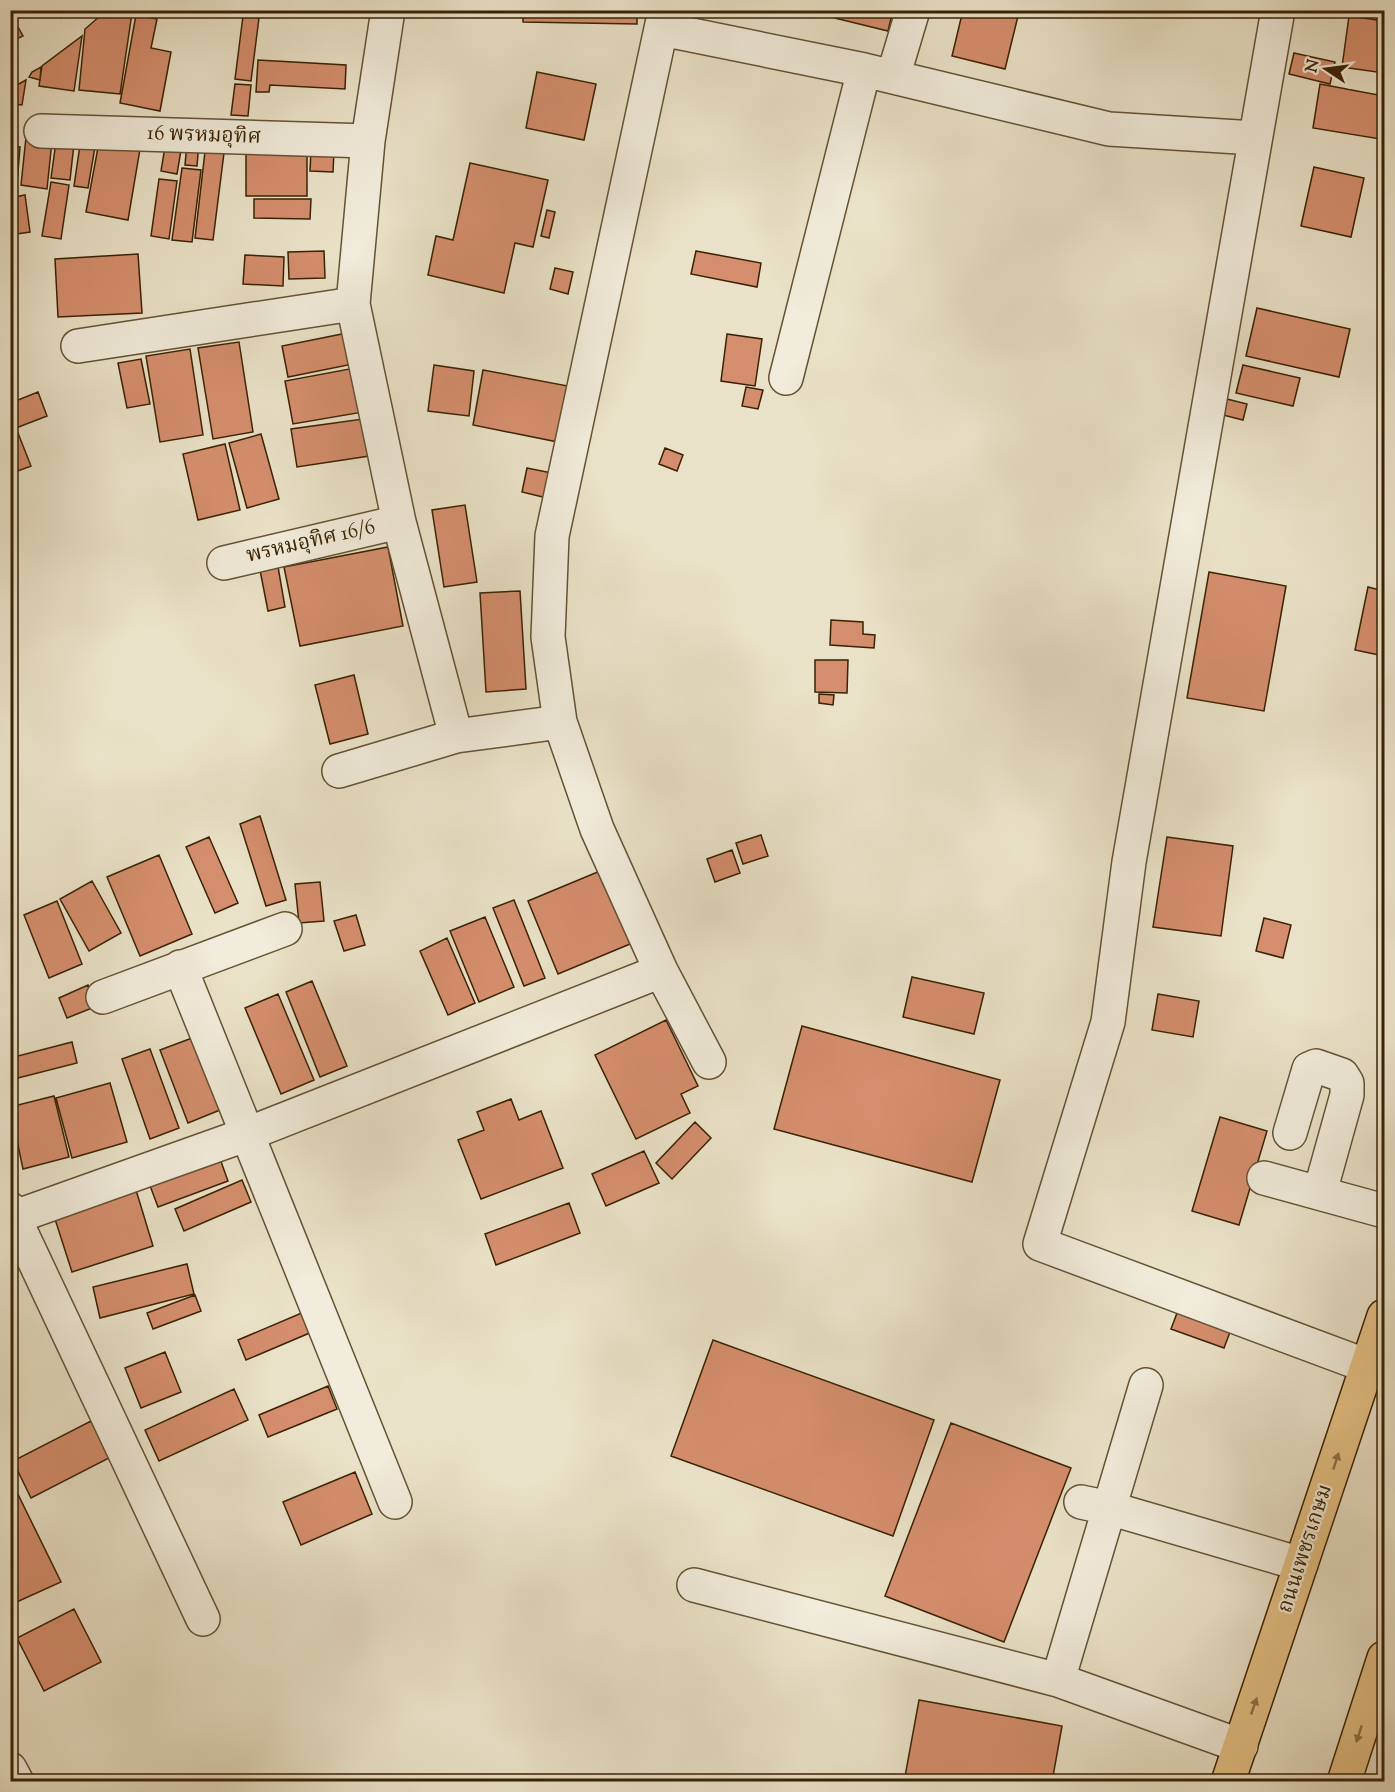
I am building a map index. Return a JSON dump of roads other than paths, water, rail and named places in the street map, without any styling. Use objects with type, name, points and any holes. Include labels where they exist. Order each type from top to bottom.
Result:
[{"type":"highway","name":"ถนนเพชรเกษม","points":[[1228,1782],[1384,1316]]},
{"type":"highway","points":[[1344,1782],[1384,1658]]},
{"type":"street","points":[[388,10],[368,141],[353,304],[399,522],[456,736]]},
{"type":"street","points":[[786,378],[879,74],[913,10]]},
{"type":"street","points":[[1278,10],[1129,862],[1108,1022],[1040,1244],[1367,1366]]},
{"type":"street","points":[[709,1062],[661,971],[597,829],[560,722],[548,637],[552,536],[664,20],[1109,129],[1255,138]]},
{"type":"street","name":"16 พรหมอุทิศ","points":[[41,131],[368,141]]},
{"type":"street","points":[[78,346],[353,304]]},
{"type":"street","name":"พรหมอุทิศ 16/6","points":[[224,563],[399,522]]},
{"type":"street","points":[[339,771],[456,736],[560,722]]},
{"type":"street","points":[[103,997],[285,929]]},
{"type":"street","points":[[180,967],[245,1135],[395,1502]]},
{"type":"street","points":[[204,1619],[13,1213],[245,1135],[661,971]]},
{"type":"street","points":[[1290,1133],[1309,1069],[1316,1066],[1342,1075],[1347,1083],[1347,1095],[1320,1192]]},
{"type":"street","points":[[1264,1178],[1384,1211]]},
{"type":"street","points":[[1058,1680],[1095,1505],[1146,1385]]},
{"type":"street","points":[[1095,1505],[1301,1564]]},
{"type":"street","points":[[694,1585],[1058,1680],[1241,1746]]},
{"type":"street","points":[[10,1769],[17,1782]]}]
